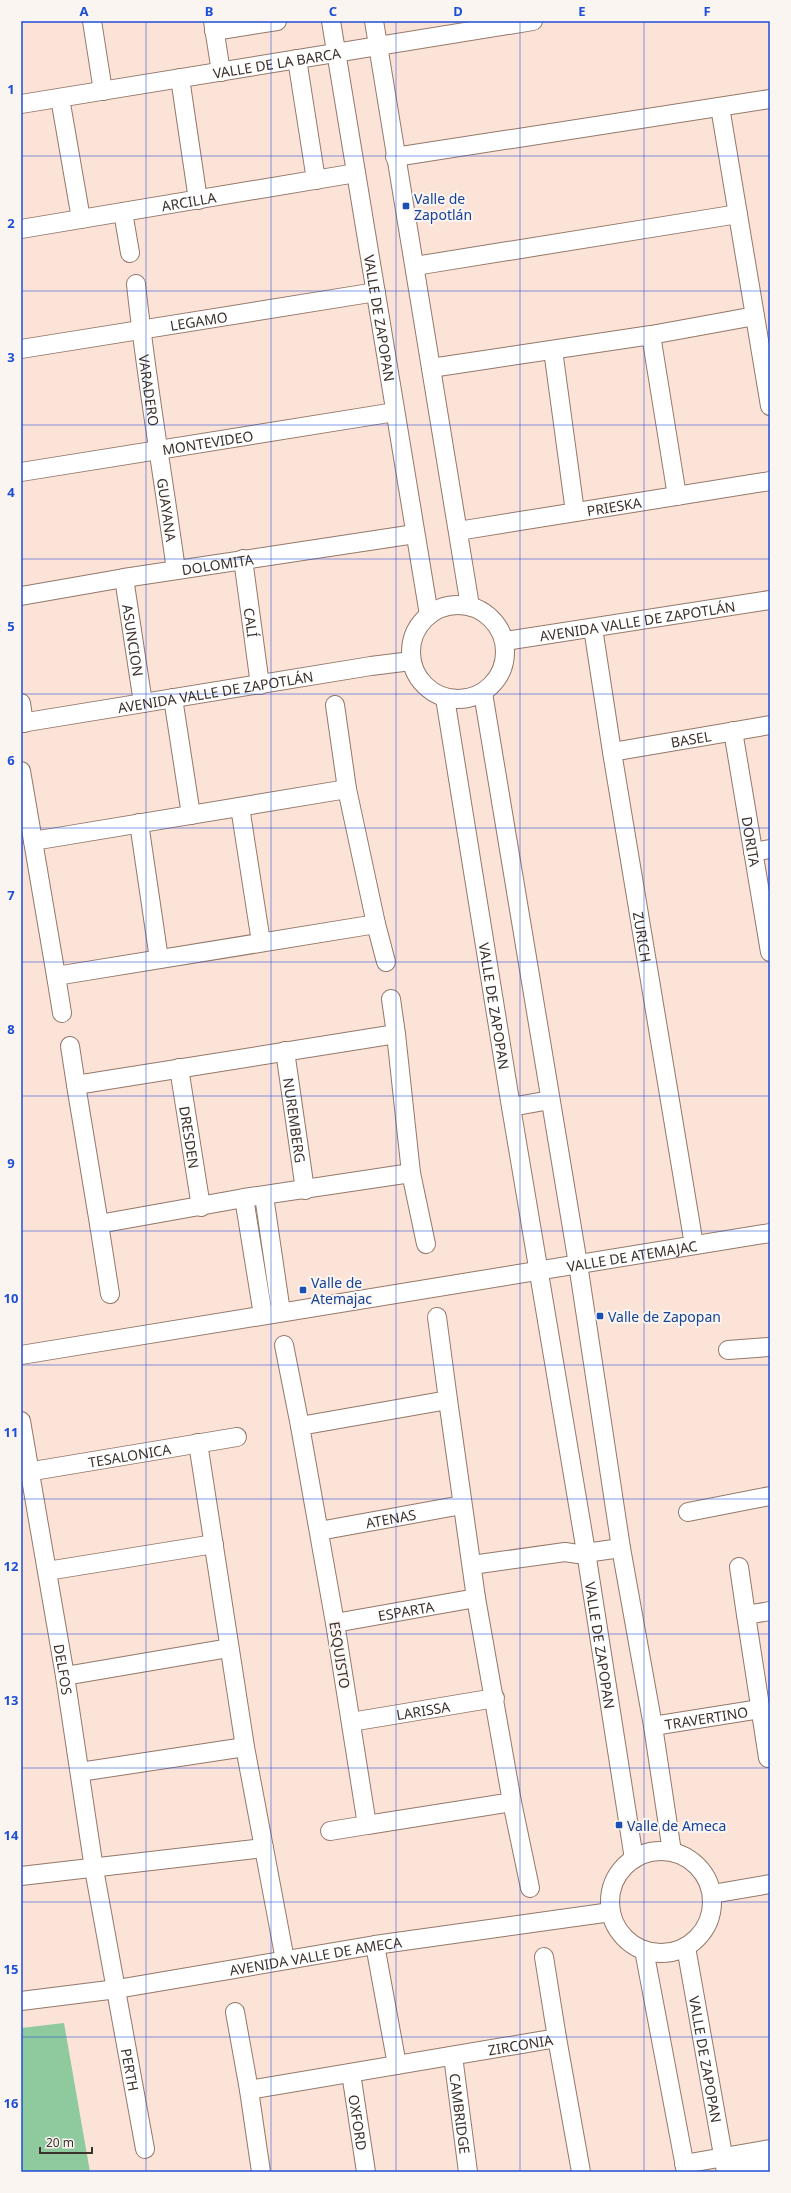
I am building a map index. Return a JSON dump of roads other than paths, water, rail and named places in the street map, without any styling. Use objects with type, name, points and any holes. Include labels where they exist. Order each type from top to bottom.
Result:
[{"type":"street","points":[[92,21],[103,91]]},
{"type":"street","points":[[221,72],[214,26],[277,21]]},
{"type":"street","name":"VALLE DE ZAPOPAN","points":[[331,21],[429,615]]},
{"type":"street","points":[[374,21],[395,157],[415,266],[430,368],[470,606]]},
{"type":"street","name":"VALLE DE LA BARCA","points":[[21,104],[379,46],[484,25],[533,21]]},
{"type":"street","points":[[297,59],[316,180]]},
{"type":"street","points":[[180,78],[198,200]]},
{"type":"street","points":[[60,98],[81,219]]},
{"type":"street","points":[[395,157],[770,99]]},
{"type":"street","points":[[720,107],[770,406]]},
{"type":"street","name":"ARCILLA","points":[[21,229],[356,173]]},
{"type":"street","points":[[123,212],[130,253]]},
{"type":"street","points":[[415,266],[738,214]]},
{"type":"street","name":"VARADERO","points":[[136,284],[140,330],[160,450]]},
{"type":"street","name":"LEGAMO","points":[[21,349],[376,292]]},
{"type":"street","points":[[430,368],[652,335],[755,316]]},
{"type":"street","points":[[652,335],[677,496]]},
{"type":"street","points":[[553,350],[575,512]]},
{"type":"street","name":"MONTEVIDEO","points":[[21,472],[395,412]]},
{"type":"street","name":"GUAYANA","points":[[160,450],[176,570]]},
{"type":"street","name":"PRIESKA","points":[[458,531],[770,481]]},
{"type":"street","name":"DOLOMITA","points":[[21,596],[243,559],[415,534]]},
{"type":"street","name":"CALÍ","points":[[243,559],[260,685]]},
{"type":"street","name":"ASUNCION","points":[[124,578],[143,703]]},
{"type":"street","name":"AVENIDA VALLE DE ZAPOTLÁN","points":[[505,641],[770,600]]},
{"type":"street","points":[[456,605],[470,606],[486,613],[498,624],[505,641],[506,660],[498,679],[484,693],[465,700],[445,698],[429,691],[417,677],[411,661],[411,644],[417,628],[429,615],[441,608],[456,605]]},
{"type":"street","name":"ZURICH","points":[[593,628],[612,752],[694,1245]]},
{"type":"street","name":"AVENIDA VALLE DE ZAPOTLÁN","points":[[22,723],[371,666],[411,661]]},
{"type":"street","points":[[484,693],[578,1264],[621,1548],[653,1726],[672,1852]]},
{"type":"street","points":[[173,698],[191,815]]},
{"type":"street","name":"VALLE DE ZAPOPAN","points":[[445,698],[539,1270],[582,1553],[634,1859]]},
{"type":"street","points":[[21,703],[22,723]]},
{"type":"street","points":[[335,705],[347,789],[376,924],[386,962]]},
{"type":"street","name":"BASEL","points":[[612,752],[770,725]]},
{"type":"street","name":"DORITA","points":[[733,731],[762,850],[770,952]]},
{"type":"street","points":[[21,771],[62,1013]]},
{"type":"street","points":[[33,841],[347,789]]},
{"type":"street","points":[[240,807],[261,942]]},
{"type":"street","points":[[138,823],[159,959]]},
{"type":"street","points":[[56,976],[376,924]]},
{"type":"street","points":[[391,999],[411,1173],[426,1244]]},
{"type":"street","points":[[76,1085],[396,1034]]},
{"type":"street","points":[[70,1046],[110,1294]]},
{"type":"street","name":"NUREMBERG","points":[[285,1051],[306,1190]]},
{"type":"street","name":"DRESDEN","points":[[179,1068],[202,1207]]},
{"type":"street","points":[[511,1107],[550,1100]]},
{"type":"street","points":[[98,1224],[202,1207],[244,1198],[306,1190],[411,1173]]},
{"type":"street","points":[[264,1196],[281,1312]]},
{"type":"street","points":[[244,1198],[263,1315]]},
{"type":"street","name":"VALLE DE ATEMAJAC","points":[[21,1355],[770,1233]]},
{"type":"street","points":[[437,1316],[476,1598],[495,1698],[512,1802],[530,1888]]},
{"type":"street","name":"ESQUISTO","points":[[284,1345],[335,1623],[367,1825]]},
{"type":"street","points":[[728,1350],[770,1348]]},
{"type":"street","points":[[300,1426],[448,1400]]},
{"type":"street","name":"DELFOS","points":[[21,1421],[26,1472],[48,1571],[94,1868]]},
{"type":"street","name":"TESALONICA","points":[[26,1472],[237,1437]]},
{"type":"street","points":[[198,1443],[245,1747],[285,1960]]},
{"type":"street","points":[[688,1512],[770,1496]]},
{"type":"street","name":"ATENAS","points":[[319,1531],[462,1505]]},
{"type":"street","points":[[48,1571],[214,1544]]},
{"type":"street","points":[[473,1570],[565,1552],[582,1553],[621,1548]]},
{"type":"street","name":"TRAVERTINO","points":[[739,1567],[769,1762]]},
{"type":"street","name":"ESPARTA","points":[[335,1623],[476,1598]]},
{"type":"street","points":[[746,1615],[770,1611]]},
{"type":"street","points":[[65,1676],[229,1648]]},
{"type":"street","name":"LARISSA","points":[[351,1722],[495,1698]]},
{"type":"street","name":"TRAVERTINO","points":[[653,1726],[760,1709]]},
{"type":"street","points":[[80,1772],[245,1747]]},
{"type":"street","points":[[330,1831],[512,1802]]},
{"type":"street","points":[[21,1876],[264,1848]]},
{"type":"street","points":[[653,1852],[672,1852],[691,1860],[705,1875],[712,1894],[711,1914],[702,1933],[686,1947],[666,1953],[644,1950],[628,1942],[617,1928],[611,1912],[611,1892],[619,1873],[634,1859],[653,1852]]},
{"type":"street","name":"PERTH","points":[[94,1868],[145,2149]]},
{"type":"street","points":[[712,1894],[770,1884]]},
{"type":"street","name":"AVENIDA VALLE DE AMECA","points":[[21,2001],[117,1989],[375,1945],[611,1912]]},
{"type":"street","points":[[375,1945],[397,2065]]},
{"type":"street","name":"VALLE DE ZAPOPAN","points":[[686,1947],[725,2167]]},
{"type":"street","points":[[644,1950],[685,2168],[770,2166]]},
{"type":"street","points":[[544,1957],[557,2038]]},
{"type":"street","points":[[235,2012],[249,2090],[261,2172]]},
{"type":"street","name":"ZIRCONIA","points":[[249,2090],[557,2038],[580,2172]]},
{"type":"street","name":"CAMBRIDGE","points":[[453,2056],[468,2172]]},
{"type":"street","name":"OXFORD","points":[[351,2073],[366,2172]]},
{"type":"street","points":[[725,2167],[770,2150]]},
{"type":"place","name":"Valle de Zapotlán","points":[[406,206]]},
{"type":"place","name":"Valle de Atemajac","points":[[303,1290]]},
{"type":"place","name":"Valle de Zapopan","points":[[600,1316]]},
{"type":"place","name":"Valle de Ameca","points":[[619,1825]]}]
